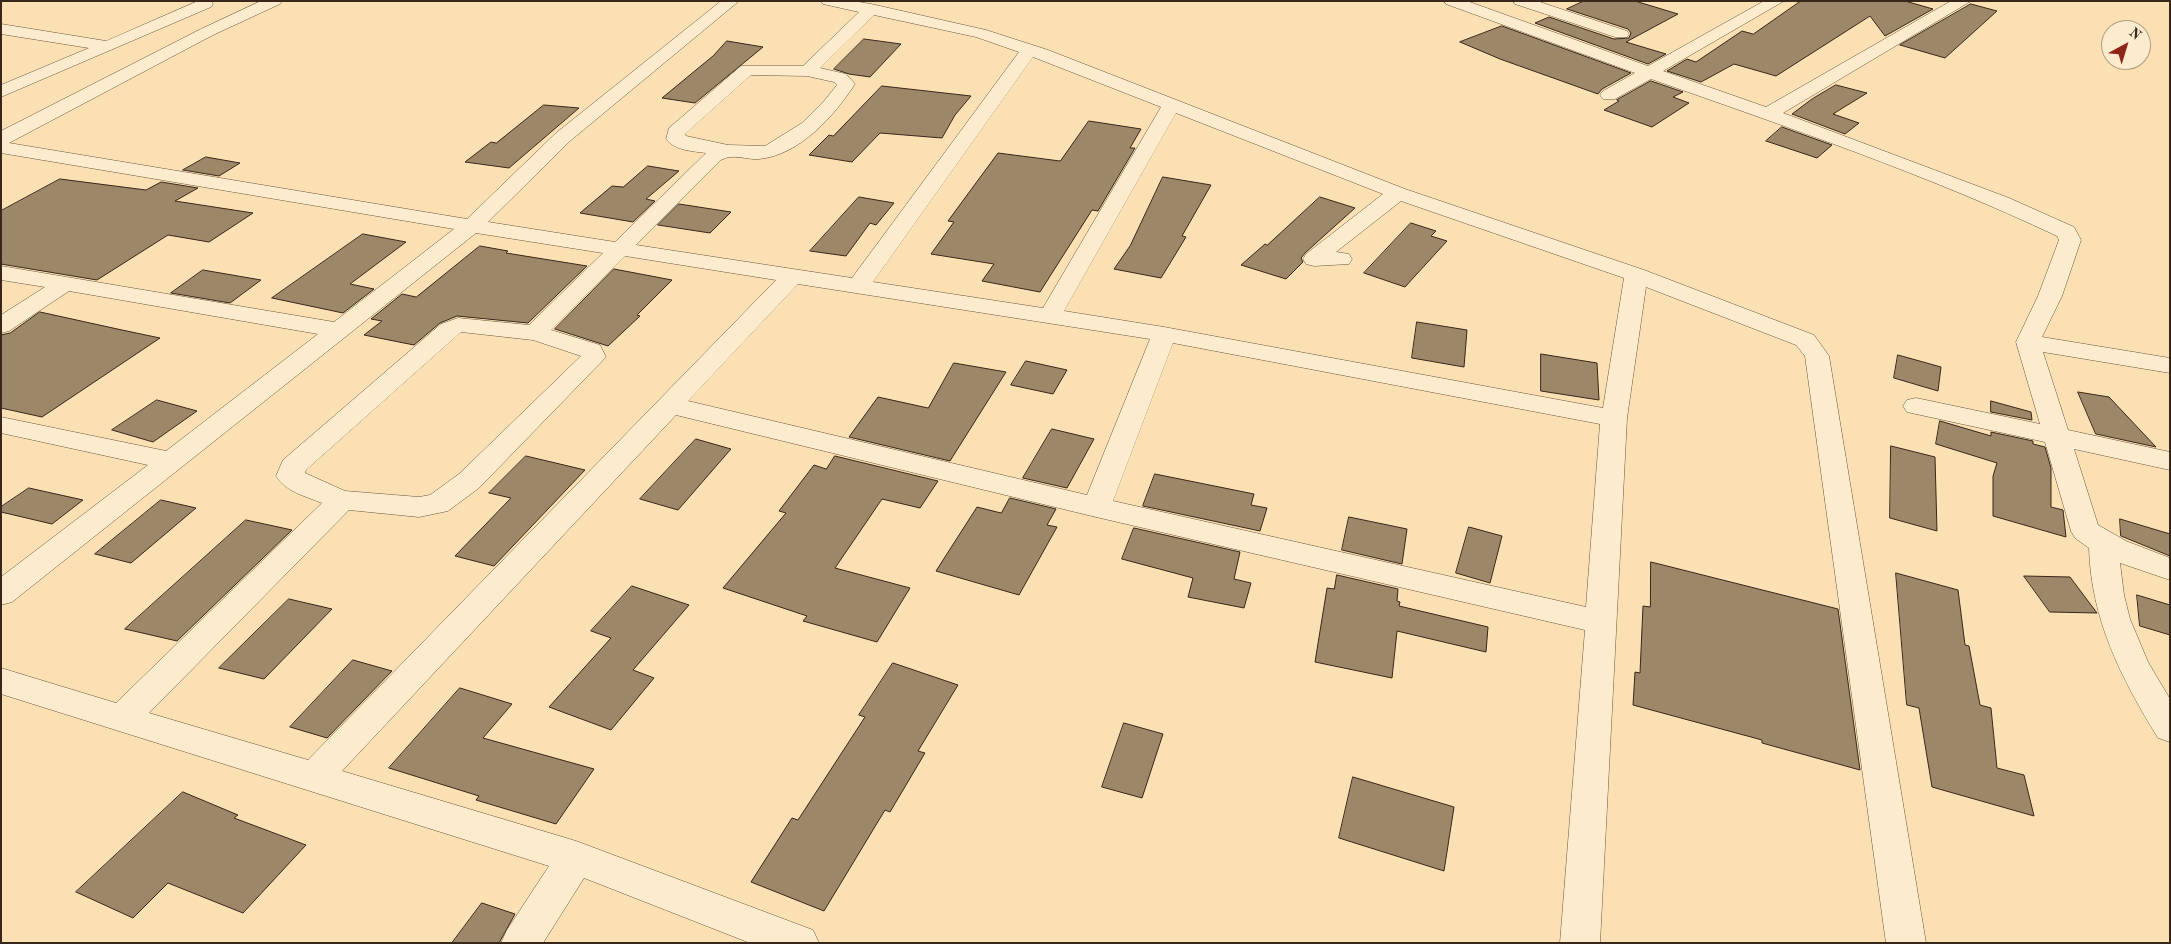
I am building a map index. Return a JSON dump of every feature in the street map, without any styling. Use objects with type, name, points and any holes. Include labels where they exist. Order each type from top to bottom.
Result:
[{"type":"street","points":[[1,139],[207,32],[274,1]]},
{"type":"street","points":[[1,594],[472,226],[563,137],[731,1]]},
{"type":"street","points":[[829,1],[871,8],[980,33],[1030,50],[1398,192],[1636,275],[1805,340],[1817,356],[1906,943]]},
{"type":"street","points":[[1452,1],[1497,19],[1768,114],[2002,202],[2066,232],[2070,240],[2050,296],[2028,342],[2085,532],[2104,545],[2126,555],[2170,569]]},
{"type":"street","points":[[1609,95],[1776,1]]},
{"type":"street","points":[[1768,114],[1963,1]]},
{"type":"street","points":[[1533,3],[1621,34]]},
{"type":"street","points":[[1,92],[205,4]]},
{"type":"street","points":[[807,71],[871,8]]},
{"type":"street","points":[[1,29],[108,46]]},
{"type":"street","points":[[858,286],[1030,50]]},
{"type":"street","points":[[747,70],[807,71],[835,77],[846,84],[804,131],[780,148],[760,153],[723,150],[685,144],[676,139],[676,132],[747,70]]},
{"type":"street","points":[[1050,316],[1172,104]]},
{"type":"street","points":[[1,147],[472,226],[1164,334],[1614,418]]},
{"type":"street","points":[[536,333],[714,156],[723,150]]},
{"type":"street","points":[[1341,259],[1314,259],[1398,192]]},
{"type":"street","points":[[1,273],[338,330]]},
{"type":"street","points":[[1580,943],[1614,418],[1636,275]]},
{"type":"street","points":[[314,777],[793,276]]},
{"type":"street","points":[[1,326],[65,284]]},
{"type":"street","points":[[458,325],[536,333],[591,350],[594,358],[468,481],[438,504],[419,506],[342,500],[300,484],[290,476],[293,466],[440,335],[458,325]]},
{"type":"street","points":[[1096,508],[1164,334]]},
{"type":"street","points":[[2028,342],[2170,366]]},
{"type":"street","points":[[670,405],[1096,508],[1601,622]]},
{"type":"street","points":[[1916,406],[2170,461]]},
{"type":"street","points":[[1,425],[171,461]]},
{"type":"street","points":[[122,718],[342,500]]},
{"type":"street","points":[[2104,545],[2108,593],[2121,642],[2170,728]]},
{"type":"street","points":[[1,681],[576,858],[799,943]]},
{"type":"street","points":[[521,943],[576,858]]},
{"type":"building","points":[[1584,1],[1635,1],[1678,14],[1626,42],[1666,54],[1648,64],[1535,23],[1549,17],[1614,39],[1629,38],[1631,33],[1628,29],[1567,9]]},
{"type":"building","points":[[1801,1],[1905,1],[1933,9],[1885,36],[1870,16],[1776,76],[1734,64],[1701,82],[1667,71],[1687,59],[1696,62],[1742,31],[1753,34]]},
{"type":"building","points":[[1971,4],[1997,11],[1945,58],[1900,45]]},
{"type":"building","points":[[1502,26],[1631,73],[1602,89],[1598,94],[1500,59],[1460,42]]},
{"type":"building","points":[[864,39],[901,44],[870,77],[849,74],[834,69]]},
{"type":"building","points":[[727,41],[763,47],[695,103],[662,98],[713,56]]},
{"type":"building","points":[[1651,81],[1683,92],[1673,97],[1689,103],[1652,127],[1604,110],[1619,101],[1617,100]]},
{"type":"building","points":[[1836,85],[1867,93],[1833,114],[1859,123],[1845,134],[1792,114],[1812,99]]},
{"type":"building","points":[[882,86],[971,96],[955,115],[942,138],[880,133],[852,162],[809,155],[829,135],[833,136]]},
{"type":"building","points":[[544,105],[579,108],[509,168],[465,162],[491,142],[496,143]]},
{"type":"building","points":[[1089,121],[1141,129],[1130,148],[1135,148],[1098,211],[1092,210],[1040,292],[982,281],[994,264],[931,254],[954,222],[948,221],[998,153],[1060,161]]},
{"type":"building","points":[[1782,127],[1832,145],[1817,158],[1766,141]]},
{"type":"building","points":[[206,157],[240,163],[219,176],[183,170]]},
{"type":"building","points":[[648,166],[679,171],[646,199],[655,201],[633,222],[580,213],[612,186],[623,187]]},
{"type":"building","points":[[1163,177],[1211,185],[1182,236],[1186,237],[1161,278],[1114,269],[1130,246]]},
{"type":"building","points":[[60,179],[146,190],[161,182],[198,188],[175,201],[253,213],[209,242],[168,235],[97,280],[1,264],[1,211]]},
{"type":"building","points":[[859,197],[894,203],[876,225],[870,223],[846,256],[810,251]]},
{"type":"building","points":[[1320,197],[1355,208],[1305,253],[1301,258],[1303,262],[1286,279],[1241,265],[1265,244],[1267,245]]},
{"type":"building","points":[[679,204],[731,212],[710,233],[658,225]]},
{"type":"building","points":[[1411,223],[1436,231],[1431,236],[1447,241],[1405,287],[1364,273]]},
{"type":"building","points":[[363,234],[406,242],[350,284],[374,289],[343,313],[272,298]]},
{"type":"building","points":[[480,246],[508,251],[506,253],[587,266],[528,323],[457,316],[440,323],[414,345],[364,335],[382,321],[371,319],[402,294],[416,297]]},
{"type":"building","points":[[614,269],[672,280],[637,315],[640,316],[608,346],[555,329]]},
{"type":"building","points":[[203,270],[261,280],[230,303],[171,293]]},
{"type":"building","points":[[40,312],[160,338],[42,417],[1,408],[1,335],[10,333]]},
{"type":"building","points":[[1417,322],[1467,330],[1464,367],[1412,358]]},
{"type":"building","points":[[1541,354],[1597,363],[1599,400],[1541,391]]},
{"type":"building","points":[[1898,355],[1941,367],[1938,391],[1894,378]]},
{"type":"building","points":[[1026,361],[1067,370],[1053,394],[1011,385]]},
{"type":"building","points":[[954,363],[1006,372],[950,461],[849,437],[878,397],[928,408]]},
{"type":"building","points":[[2078,392],[2109,397],[2156,447],[2096,434]]},
{"type":"building","points":[[157,400],[197,411],[153,442],[112,430]]},
{"type":"building","points":[[1991,401],[2031,412],[2032,420],[1991,412]]},
{"type":"building","points":[[1940,421],[1991,436],[1991,432],[2033,441],[2033,444],[2045,447],[2051,468],[2051,507],[2063,510],[2066,537],[1993,516],[1993,476],[1997,463],[1936,444]]},
{"type":"building","points":[[1052,429],[1094,439],[1067,488],[1023,478]]},
{"type":"building","points":[[696,439],[731,449],[678,510],[640,499]]},
{"type":"building","points":[[1891,446],[1935,457],[1937,531],[1890,518]]},
{"type":"building","points":[[526,456],[585,470],[494,566],[455,556],[511,498],[489,493]]},
{"type":"building","points":[[835,456],[938,481],[920,508],[882,499],[835,568],[910,588],[877,642],[803,621],[807,616],[723,588],[786,513],[779,511],[814,465],[826,469]]},
{"type":"building","points":[[1155,474],[1254,494],[1251,505],[1267,508],[1260,531],[1143,506]]},
{"type":"building","points":[[29,488],[83,500],[52,524],[1,512],[1,507]]},
{"type":"building","points":[[1010,498],[1056,509],[1047,525],[1057,527],[1019,595],[936,571],[977,507],[1001,513]]},
{"type":"building","points":[[161,500],[196,508],[131,563],[95,554]]},
{"type":"building","points":[[1349,517],[1407,529],[1402,564],[1342,550]]},
{"type":"building","points":[[2120,519],[2170,534],[2170,556],[2121,536]]},
{"type":"building","points":[[246,520],[292,530],[177,641],[125,629]]},
{"type":"building","points":[[1469,527],[1502,536],[1490,583],[1456,573]]},
{"type":"building","points":[[1134,528],[1240,552],[1234,579],[1251,583],[1244,608],[1188,597],[1193,578],[1122,559]]},
{"type":"building","points":[[1651,562],[1838,609],[1860,770],[1762,743],[1762,740],[1633,705],[1635,672],[1640,673],[1643,606],[1650,607]]},
{"type":"building","points":[[1896,573],[1958,590],[1965,645],[1969,646],[1980,705],[1991,708],[1997,768],[2024,775],[2034,816],[1932,787],[1919,708],[1907,705]]},
{"type":"building","points":[[1337,575],[1398,589],[1397,601],[1400,602],[1399,606],[1488,627],[1486,652],[1397,631],[1392,678],[1315,662],[1327,588],[1334,589]]},
{"type":"building","points":[[2024,576],[2070,577],[2097,613],[2050,612]]},
{"type":"building","points":[[632,586],[689,605],[633,670],[654,678],[611,730],[549,707],[611,638],[591,631]]},
{"type":"building","points":[[2137,595],[2170,605],[2170,635],[2140,626]]},
{"type":"building","points":[[289,599],[332,609],[264,679],[219,668]]},
{"type":"building","points":[[353,660],[392,671],[327,738],[290,727]]},
{"type":"building","points":[[893,663],[958,685],[918,751],[925,753],[890,812],[885,810],[824,911],[751,882],[792,818],[798,820],[865,717],[859,715]]},
{"type":"building","points":[[460,688],[512,704],[483,738],[594,769],[556,824],[476,800],[479,796],[389,768]]},
{"type":"building","points":[[1124,723],[1163,734],[1142,798],[1102,787]]},
{"type":"building","points":[[1353,777],[1454,807],[1444,871],[1339,838]]},
{"type":"building","points":[[183,792],[238,815],[234,818],[306,845],[243,913],[168,883],[133,918],[76,892]]},
{"type":"building","points":[[482,903],[515,914],[499,943],[452,943]]}]
